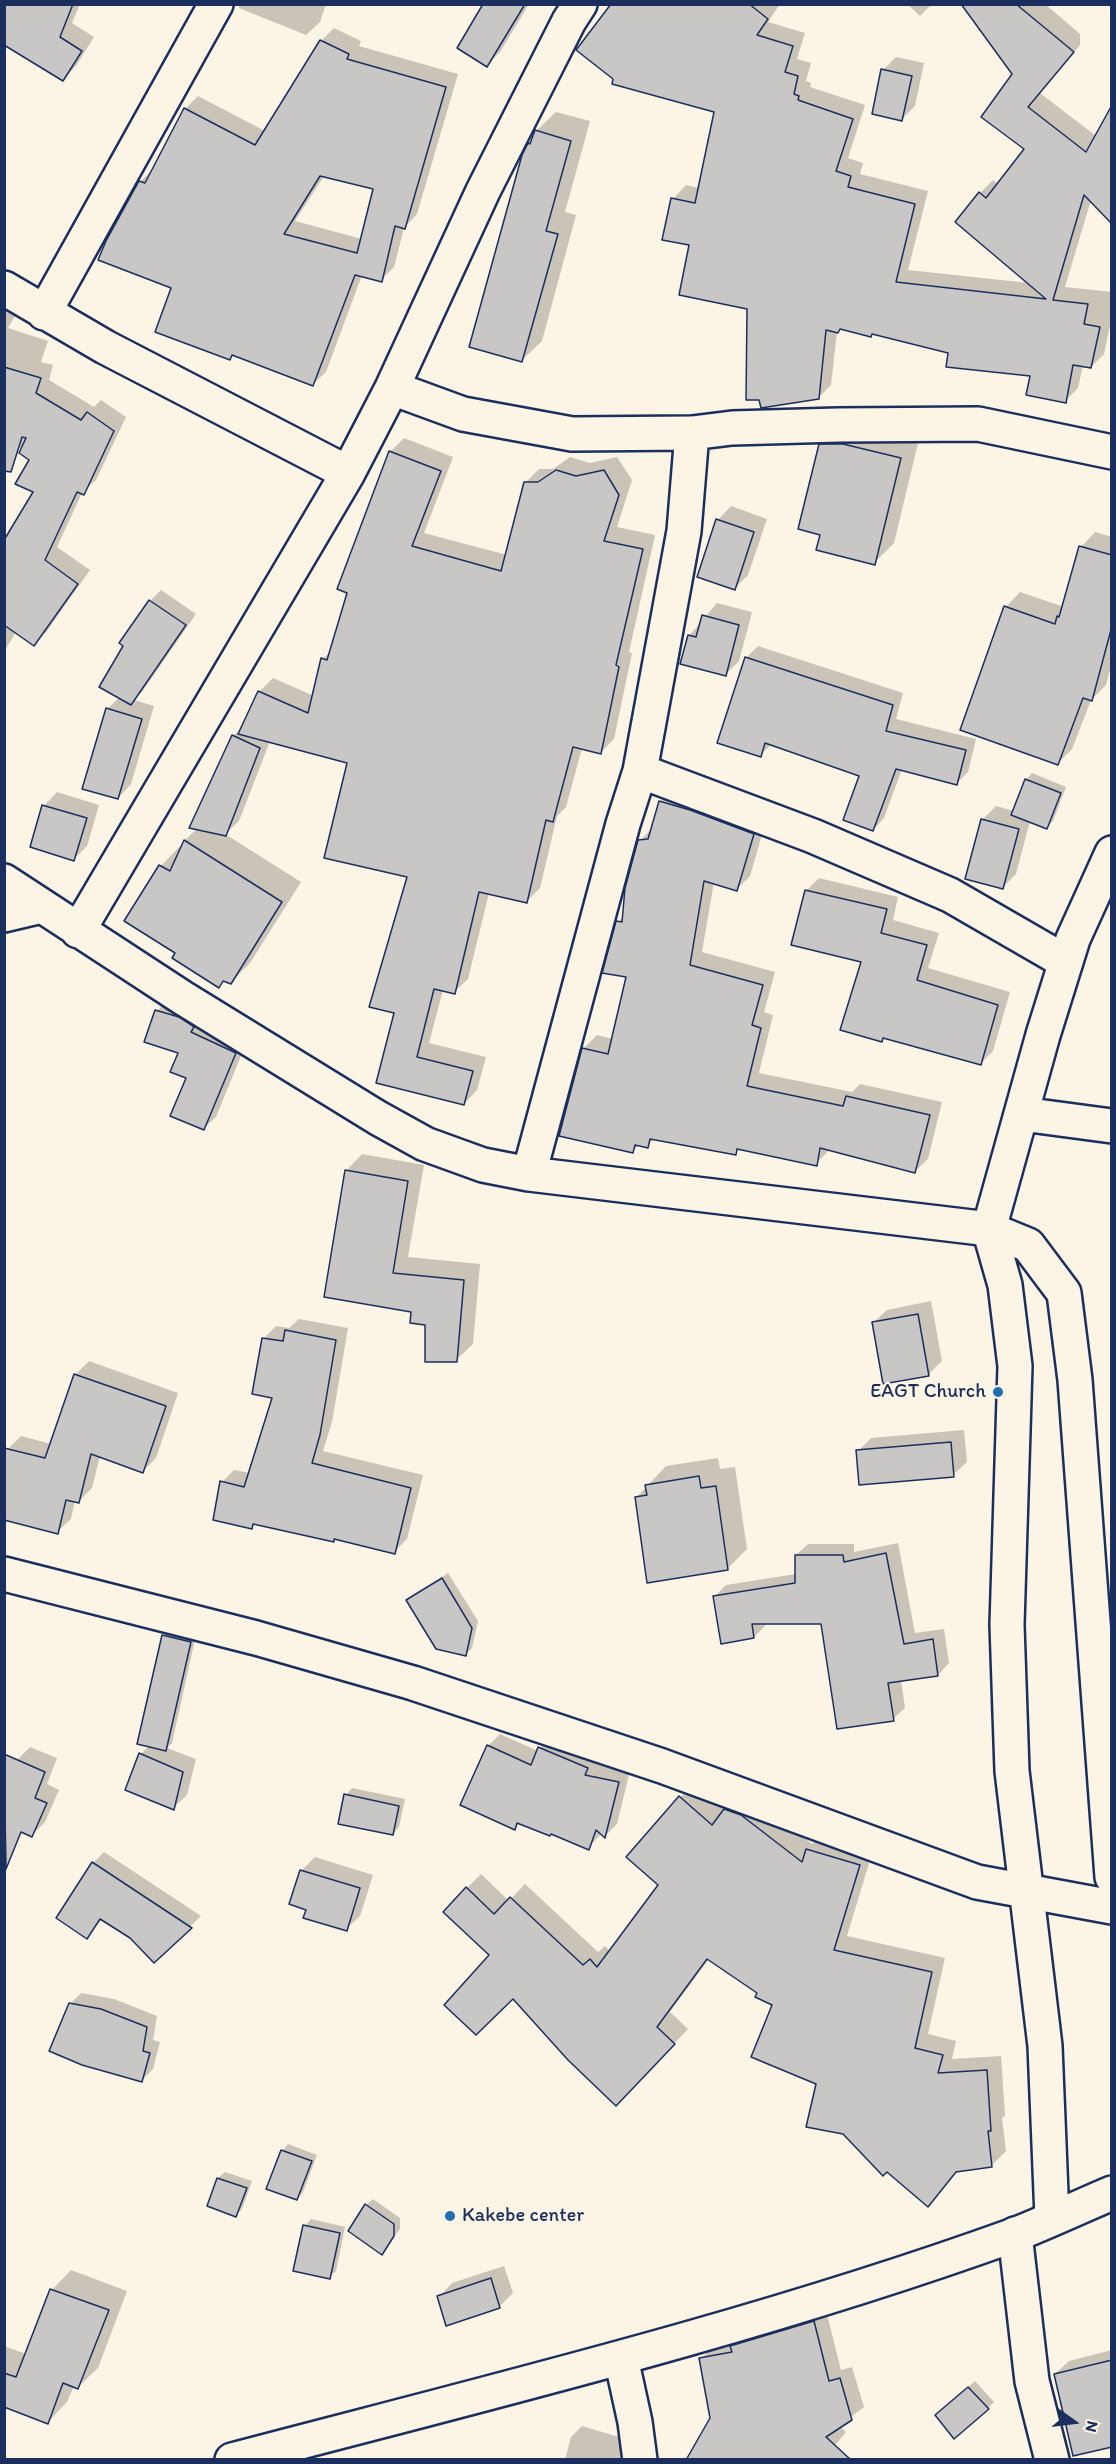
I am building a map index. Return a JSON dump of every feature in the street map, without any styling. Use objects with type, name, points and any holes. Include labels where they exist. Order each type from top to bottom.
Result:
[{"type":"street","points":[[44,313],[216,4]]},
{"type":"street","points":[[78,931],[348,473],[392,388],[483,191],[569,21],[580,4]]},
{"type":"street","points":[[4,288],[44,313],[348,473]]},
{"type":"street","points":[[392,388],[463,414],[572,434],[692,433],[732,428],[978,424],[1112,452]]},
{"type":"street","points":[[529,1174],[623,824],[640,771],[684,531],[692,433]]},
{"type":"street","points":[[640,771],[813,836],[950,896],[1066,962]]},
{"type":"street","points":[[1052,2218],[1045,2046],[1012,1771],[1006,1624],[1015,1366],[1005,1285],[989,1229],[1043,1035],[1073,939],[1112,853]]},
{"type":"street","points":[[4,881],[183,998],[378,1118],[425,1144],[483,1165],[529,1174],[989,1229],[1028,1245],[1064,1293],[1075,1380],[1112,1877]]},
{"type":"street","points":[[4,915],[42,906]]},
{"type":"street","points":[[1022,1114],[1112,1126]]},
{"type":"street","points":[[4,1574],[256,1638],[413,1683],[662,1766],[977,1882],[1112,1907]]},
{"type":"street","points":[[232,2460],[621,2358],[876,2281],[1016,2234],[1112,2193]]},
{"type":"street","points":[[1016,2234],[1032,2381],[1052,2460]]},
{"type":"street","points":[[621,2358],[635,2422],[640,2460]]},
{"type":"building","points":[[4,4],[73,4],[60,37],[82,51],[63,81],[4,45]]},
{"type":"building","points":[[483,4],[525,4],[487,67],[457,48]]},
{"type":"building","points":[[611,4],[749,4],[768,19],[757,35],[793,46],[785,72],[798,76],[794,94],[799,96],[798,100],[853,119],[836,171],[851,176],[848,187],[915,204],[896,282],[1046,299],[955,222],[979,192],[986,198],[1024,149],[981,117],[1012,74],[961,4],[1016,4],[1074,52],[1028,107],[1086,152],[1112,105],[1112,224],[1084,195],[1053,300],[1088,304],[1084,324],[1100,327],[1091,368],[1073,365],[1066,403],[1026,395],[1030,376],[946,367],[948,353],[872,334],[871,337],[840,329],[838,333],[826,330],[819,399],[761,408],[759,400],[746,400],[747,309],[679,295],[689,245],[662,240],[671,198],[695,203],[714,112],[612,84],[613,79],[576,50]]},
{"type":"building","points":[[320,40],[349,54],[347,59],[446,87],[405,229],[395,226],[382,282],[355,275],[313,386],[232,355],[230,360],[155,332],[171,288],[98,260],[139,181],[145,183],[184,108],[255,145]],"holes":[[[320,176],[373,189],[357,253],[284,234]]]},
{"type":"building","points":[[881,69],[912,76],[902,121],[872,114]]},
{"type":"building","points":[[535,130],[571,141],[546,231],[558,234],[522,362],[469,347],[522,155],[528,143],[530,144]]},
{"type":"building","points":[[4,367],[41,378],[36,393],[81,420],[87,412],[114,431],[84,495],[77,492],[45,560],[78,584],[34,646],[4,625],[4,540],[33,492],[15,484],[29,460],[19,453],[26,438],[22,437],[11,472],[4,471]]},
{"type":"building","points":[[819,444],[843,444],[901,458],[875,565],[816,550],[820,535],[798,529]]},
{"type":"building","points":[[389,451],[441,471],[412,546],[501,571],[524,482],[538,482],[556,470],[576,476],[604,470],[619,495],[604,541],[643,549],[616,665],[619,667],[601,754],[573,747],[553,822],[546,820],[527,903],[479,892],[455,994],[434,989],[417,1057],[473,1071],[464,1105],[376,1083],[394,1013],[369,1007],[407,877],[324,858],[347,763],[238,734],[258,691],[308,713],[321,658],[327,660],[347,593],[337,589]]},
{"type":"building","points":[[716,519],[754,532],[735,590],[697,577]]},
{"type":"building","points":[[1079,546],[1112,555],[1112,626],[1092,701],[1083,698],[1058,765],[960,730],[1004,606],[1055,624]]},
{"type":"building","points":[[149,600],[186,625],[131,705],[99,687],[123,646],[119,643]]},
{"type":"building","points":[[702,615],[739,625],[726,676],[680,664],[688,635],[696,637]]},
{"type":"building","points":[[745,657],[893,705],[886,731],[966,750],[957,785],[896,769],[873,831],[843,820],[859,776],[765,743],[761,757],[717,743]]},
{"type":"building","points":[[106,708],[142,719],[118,799],[82,789]]},
{"type":"building","points":[[232,735],[260,748],[226,836],[189,828]]},
{"type":"building","points":[[1025,779],[1061,793],[1047,829],[1011,815]]},
{"type":"building","points":[[659,801],[754,834],[737,891],[704,881],[690,965],[763,985],[752,1025],[761,1028],[747,1086],[843,1106],[846,1096],[930,1115],[915,1173],[820,1148],[817,1166],[737,1149],[736,1155],[650,1139],[648,1148],[635,1145],[633,1153],[559,1136],[582,1048],[608,1054],[626,977],[602,973],[616,921],[622,922],[625,888],[638,840],[648,839]]},
{"type":"building","points":[[42,805],[87,818],[74,861],[30,847]]},
{"type":"building","points":[[981,819],[1019,829],[1003,889],[965,879]]},
{"type":"building","points":[[184,840],[282,902],[231,984],[223,981],[219,988],[172,958],[175,953],[124,921],[159,865],[170,871]]},
{"type":"building","points":[[805,890],[887,909],[881,933],[927,945],[917,980],[998,1005],[981,1065],[883,1038],[882,1042],[840,1030],[861,962],[791,945]]},
{"type":"building","points":[[155,1010],[179,1017],[194,1027],[191,1032],[236,1053],[204,1130],[170,1116],[186,1078],[170,1072],[178,1053],[144,1042]]},
{"type":"building","points":[[345,1170],[408,1181],[393,1273],[464,1280],[457,1362],[425,1362],[425,1325],[410,1323],[411,1312],[324,1297]]},
{"type":"building","points":[[918,1314],[929,1376],[883,1384],[872,1322]]},
{"type":"building","points":[[285,1330],[336,1340],[320,1435],[312,1463],[411,1488],[395,1554],[334,1539],[334,1542],[253,1524],[252,1529],[213,1520],[220,1481],[244,1487],[272,1398],[252,1394],[262,1338],[283,1341]]},
{"type":"building","points":[[74,1374],[166,1406],[143,1473],[91,1454],[79,1503],[66,1500],[58,1534],[4,1520],[4,1448],[45,1458]]},
{"type":"building","points":[[951,1442],[954,1477],[859,1485],[856,1450]]},
{"type":"building","points":[[699,1476],[701,1488],[716,1486],[728,1570],[647,1583],[635,1497],[647,1495],[645,1485]]},
{"type":"building","points":[[886,1553],[904,1644],[933,1639],[938,1676],[888,1683],[894,1721],[837,1729],[821,1624],[752,1624],[754,1638],[721,1644],[713,1596],[795,1583],[795,1555],[843,1555],[844,1562]]},
{"type":"building","points":[[442,1578],[472,1628],[466,1656],[436,1649],[406,1600]]},
{"type":"building","points":[[162,1635],[191,1642],[166,1751],[137,1744]]},
{"type":"building","points":[[487,1745],[531,1765],[538,1747],[588,1768],[585,1775],[619,1782],[605,1838],[596,1830],[589,1850],[517,1823],[515,1830],[460,1805]]},
{"type":"building","points":[[139,1753],[183,1772],[174,1810],[125,1790]]},
{"type":"building","points":[[4,1754],[45,1772],[35,1798],[47,1803],[32,1837],[21,1832],[6,1869]]},
{"type":"building","points":[[344,1794],[399,1806],[393,1835],[338,1824]]},
{"type":"building","points":[[679,1796],[712,1825],[724,1809],[741,1815],[802,1862],[806,1849],[860,1865],[834,1950],[932,1972],[915,2048],[943,2055],[938,2073],[987,2070],[991,2131],[988,2131],[992,2167],[956,2172],[928,2207],[887,2172],[883,2176],[843,2134],[806,2127],[816,2084],[751,2057],[772,2005],[755,1997],[757,1993],[707,1959],[657,2027],[675,2044],[616,2106],[568,2060],[513,1999],[476,2035],[444,2005],[489,1955],[443,1912],[466,1887],[494,1914],[510,1897],[583,1965],[590,1959],[597,1967],[658,1885],[626,1857]]},
{"type":"building","points":[[92,1862],[192,1928],[154,1963],[130,1938],[100,1919],[87,1939],[56,1918]]},
{"type":"building","points":[[300,1870],[360,1888],[347,1931],[303,1918],[306,1910],[289,1904]]},
{"type":"building","points":[[69,2003],[101,2009],[147,2027],[143,2051],[150,2053],[142,2082],[82,2065],[49,2051]]},
{"type":"building","points":[[281,2150],[312,2161],[297,2200],[266,2189]]},
{"type":"building","points":[[217,2178],[247,2188],[236,2217],[207,2206]]},
{"type":"building","points":[[365,2204],[394,2224],[394,2236],[382,2255],[348,2231]]},
{"type":"building","points":[[303,2225],[340,2233],[330,2279],[293,2271]]},
{"type":"building","points":[[491,2278],[500,2308],[446,2326],[437,2296]]},
{"type":"building","points":[[50,2289],[109,2310],[78,2389],[63,2383],[48,2424],[4,2407],[4,2373],[16,2377]]},
{"type":"building","points":[[814,2321],[829,2381],[840,2378],[852,2420],[826,2437],[851,2460],[686,2460],[710,2418],[699,2358],[732,2352],[730,2346]]},
{"type":"building","points":[[1112,2360],[1112,2447],[1073,2456],[1054,2374]]},
{"type":"building","points":[[968,2387],[989,2409],[954,2439],[935,2415]]},
{"type":"place","name":"EAGT Church","points":[[998,1392]]},
{"type":"place","name":"Kakebe center","points":[[450,2216]]}]
